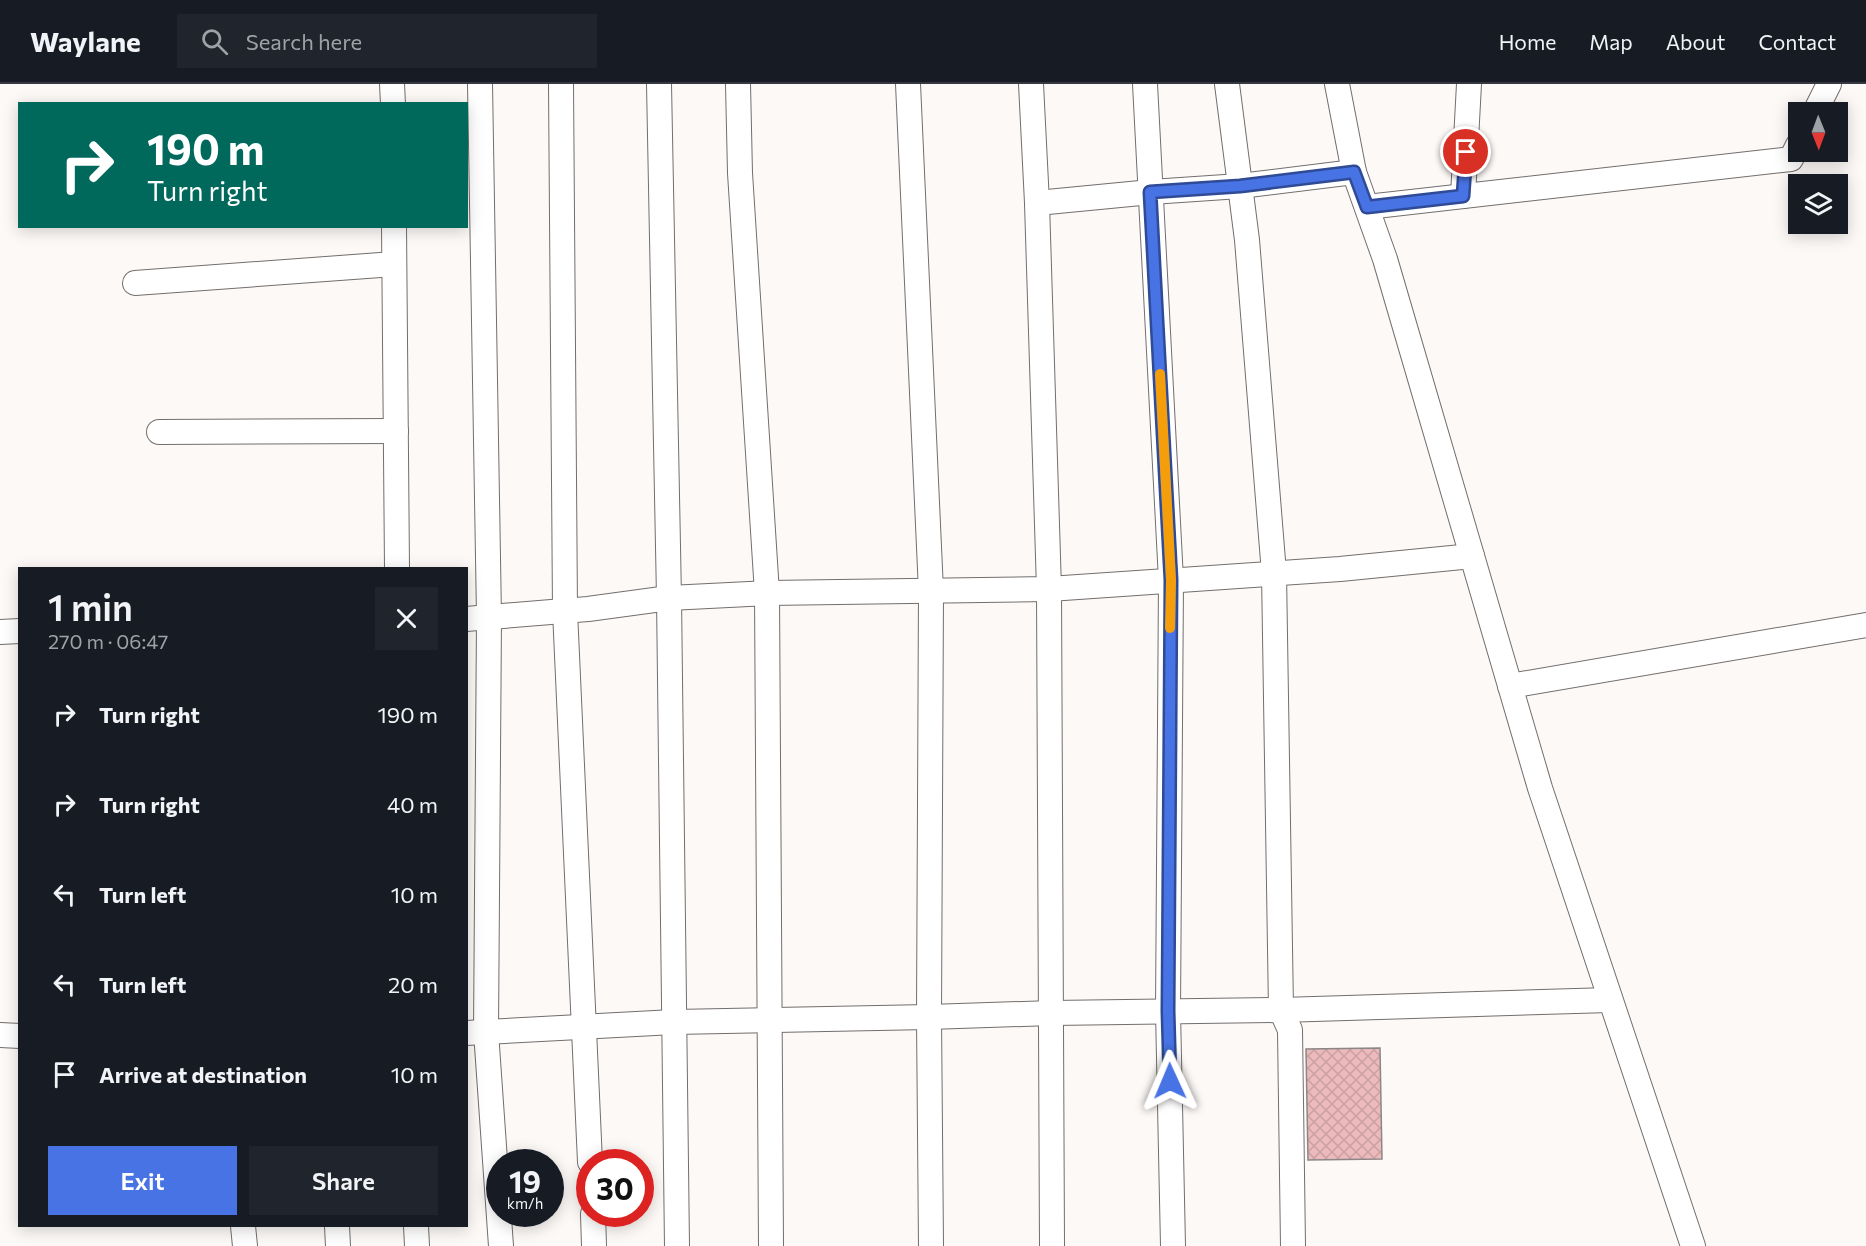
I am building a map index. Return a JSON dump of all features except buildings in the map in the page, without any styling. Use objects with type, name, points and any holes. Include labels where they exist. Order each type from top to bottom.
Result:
[{"type":"street","points":[[392,84],[393,102]]},
{"type":"street","points":[[480,84],[476,1033],[501,1246]]},
{"type":"street","points":[[561,84],[564,611],[589,1149]]},
{"type":"street","points":[[659,84],[669,598],[677,1246]]},
{"type":"street","points":[[738,84],[740,173],[767,593],[771,1246]]},
{"type":"street","points":[[908,84],[931,591],[929,1017],[931,1246]]},
{"type":"street","points":[[1031,84],[1049,589],[1052,1246]]},
{"type":"street","points":[[1145,84],[1171,580],[1168,1011],[1173,1246]]},
{"type":"street","points":[[1227,84],[1247,240],[1274,573],[1281,1010],[1290,1030],[1293,1246]]},
{"type":"street","points":[[1337,84],[1354,172],[1388,270],[1540,788],[1693,1246]]},
{"type":"street","points":[[1463,196],[1469,84]]},
{"type":"street","points":[[1820,102],[1829,84]]},
{"type":"street","points":[[1367,207],[1788,159]]},
{"type":"street","points":[[1037,203],[1240,186],[1354,172]]},
{"type":"street","points":[[394,228],[397,567]]},
{"type":"street","points":[[135,283],[394,264]]},
{"type":"street","points":[[159,432],[396,431]]},
{"type":"street","points":[[478,618],[564,611],[669,598],[767,593],[1049,589],[1472,556]]},
{"type":"street","points":[[1510,686],[1866,625]]},
{"type":"street","points":[[0,632],[18,631]]},
{"type":"street","points":[[476,1033],[674,1022],[1052,1012],[1281,1010],[1611,1000]]},
{"type":"street","points":[[0,1035],[18,1036]]},
{"type":"street","points":[[243,1227],[245,1246]]},
{"type":"street","points":[[337,1227],[338,1246]]},
{"type":"street","points":[[416,1227],[417,1246]]},
{"type":"street","points":[[593,1227],[594,1246]]},
{"type":"slow traffic","points":[[1160,374],[1171,580],[1170,628]]},
{"type":"route","points":[[1170,1081],[1168,1011],[1171,580],[1150,192],[1240,186],[1354,172],[1367,207],[1463,196],[1466,152]]}]
